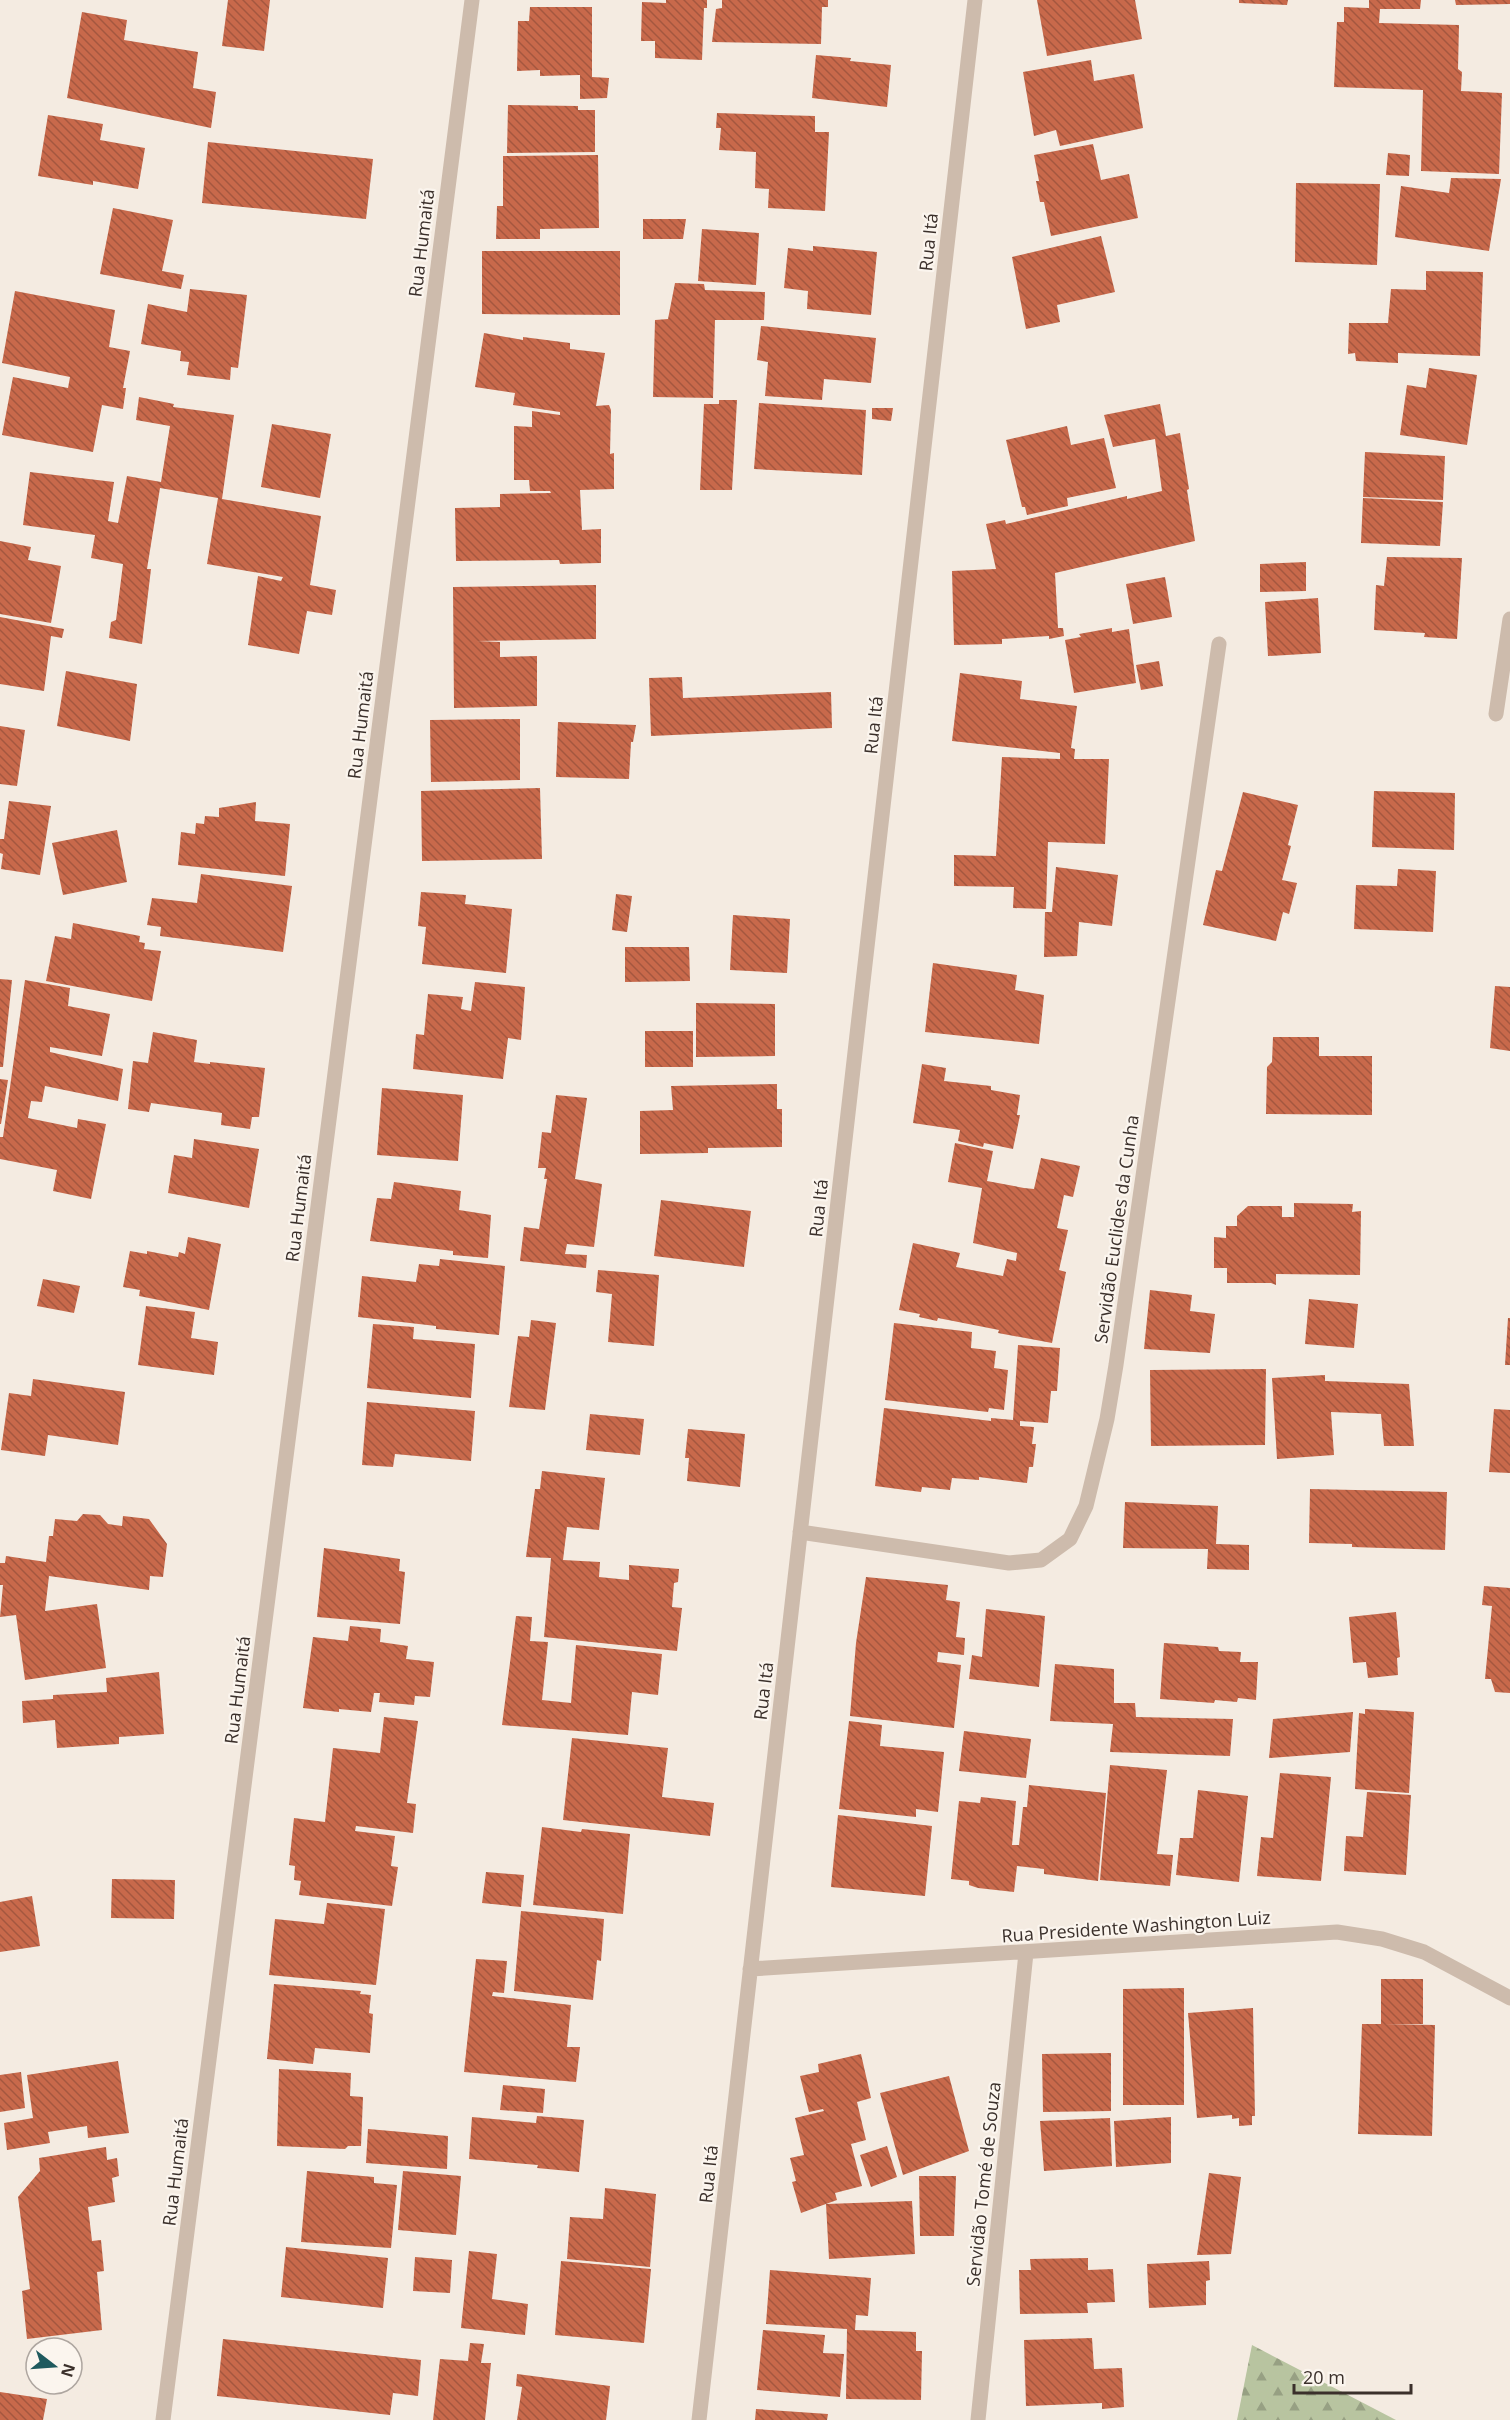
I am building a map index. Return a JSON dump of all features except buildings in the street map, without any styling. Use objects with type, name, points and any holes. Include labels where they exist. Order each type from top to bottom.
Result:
[{"type":"street","name":"Rua Humaitá","points":[[163,2420],[472,0]]},
{"type":"street","name":"Rua Itá","points":[[699,2420],[975,0]]},
{"type":"street","points":[[1496,714],[1510,619]]},
{"type":"street","name":"Servidão Euclides da Cunha","points":[[800,1532],[1009,1563],[1041,1560],[1070,1539],[1086,1506],[1107,1419],[1116,1365],[1219,644]]},
{"type":"street","name":"Rua Presidente Washington Luiz","points":[[750,1970],[1337,1932],[1382,1939],[1424,1952],[1510,1998]]},
{"type":"street","name":"Servidão Tomé de Souza","points":[[978,2420],[1026,1953]]},
{"type":"green space","points":[[1252,2345],[1396,2420],[1237,2420]]}]
